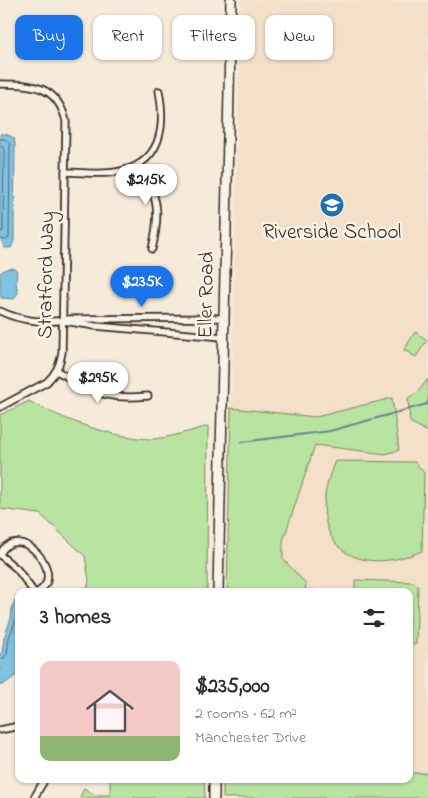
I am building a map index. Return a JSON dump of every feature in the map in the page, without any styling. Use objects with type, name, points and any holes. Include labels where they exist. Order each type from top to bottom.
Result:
[{"type":"street","name":"Eller Road","points":[[218,588],[231,0]]},
{"type":"street","name":"Stratford Way","points":[[0,84],[27,84],[39,87],[58,101],[66,121],[62,352],[60,364],[57,371],[40,388],[0,407]]},
{"type":"street","points":[[65,172],[116,172],[139,164],[155,148],[160,136],[163,118],[160,91]]},
{"type":"street","points":[[139,164],[153,190],[156,202],[157,226],[152,249]]},
{"type":"street","points":[[0,311],[21,318],[62,320],[224,318]]},
{"type":"street","points":[[62,320],[69,323],[95,326],[223,337]]},
{"type":"street","points":[[57,371],[103,395],[126,398],[148,396]]},
{"type":"street","points":[[31,588],[17,569],[0,555],[8,544],[22,543],[34,551],[42,560],[48,575],[47,584],[42,588]]},
{"type":"street","points":[[0,730],[15,727]]},
{"type":"street","points":[[34,798],[43,783]]},
{"type":"street","points":[[214,783],[214,798]]},
{"type":"shaded area","name":"Riverside School","points":[[241,0],[428,2],[428,773],[413,773],[413,588],[227,588],[240,60],[255,60],[255,15],[241,15]]},
{"type":"green space","points":[[415,332],[427,340],[416,357],[404,350]]},
{"type":"green space","points":[[428,379],[428,432],[410,422],[408,398],[417,393]]},
{"type":"green space","points":[[392,398],[399,450],[385,454],[315,445],[283,541],[283,559],[306,584],[305,588],[227,588],[231,408],[316,417]]},
{"type":"green space","points":[[29,401],[57,415],[105,432],[152,439],[164,438],[208,426],[207,588],[88,588],[89,581],[85,556],[40,514],[0,509],[0,415]]},
{"type":"green space","points":[[335,461],[415,462],[424,473],[422,551],[395,559],[372,561],[353,556],[338,546],[328,531],[324,511],[326,488]]},
{"type":"green space","points":[[355,580],[414,582],[418,586],[416,644],[413,644],[413,588],[355,588]]},
{"type":"green space","points":[[413,773],[428,773],[428,798],[223,798],[223,783],[413,783]]},
{"type":"green space","points":[[110,783],[204,783],[205,798],[80,798],[84,788],[95,795],[110,795]]},
{"type":"water","points":[[0,134],[6,134],[14,138],[15,144],[14,241],[11,248],[5,248],[0,238]]},
{"type":"water","points":[[13,268],[17,271],[18,293],[14,299],[1,298],[0,273],[6,269]]},
{"type":"water","points":[[15,600],[15,676],[3,685],[0,685],[0,654],[2,653]]},
{"type":"waterway","points":[[242,442],[330,431],[427,404],[428,402]]},
{"type":"place","name":"Riverside School","points":[[332,205]]}]
